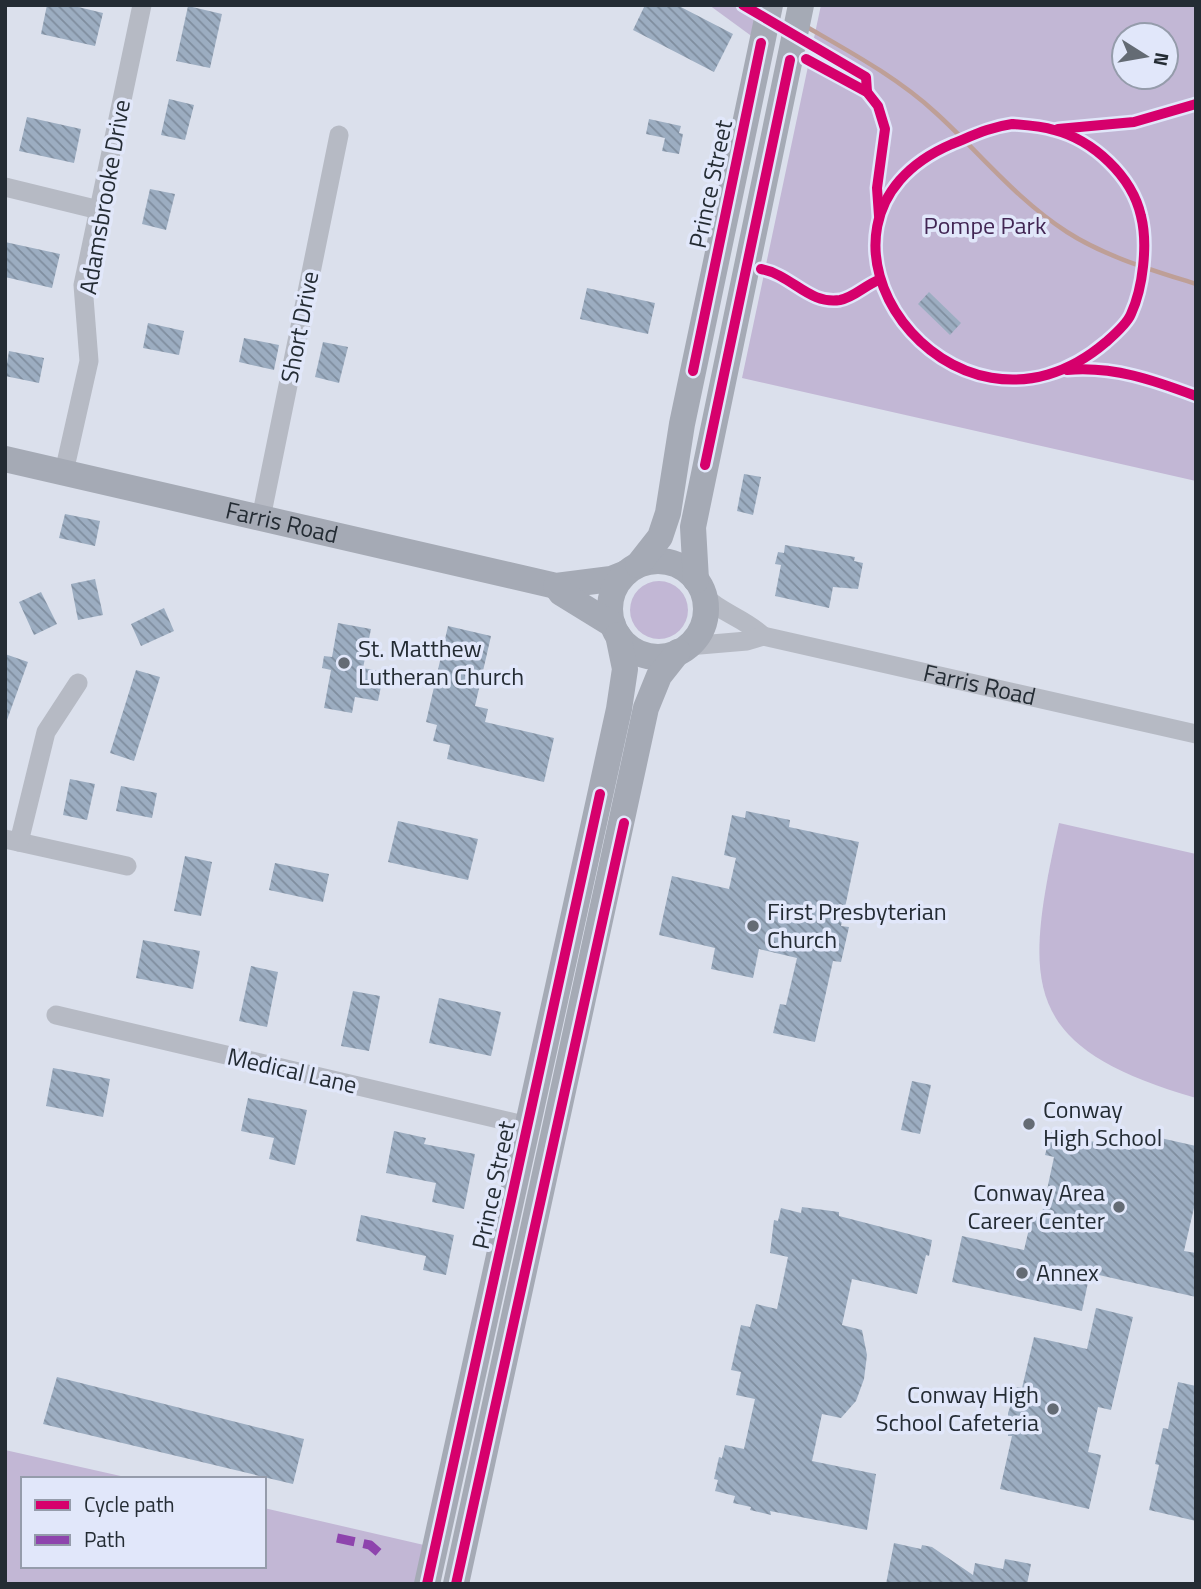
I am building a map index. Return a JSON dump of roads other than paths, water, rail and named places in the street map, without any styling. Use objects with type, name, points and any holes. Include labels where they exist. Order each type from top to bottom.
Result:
[{"type":"main road","name":"Prince Street","points":[[632,569],[660,537],[668,513],[682,424],[770,5]]},
{"type":"main road","name":"Prince Street","points":[[700,588],[693,527],[802,5]]},
{"type":"main road","name":"Farris Road","points":[[5,459],[556,586],[611,579],[632,569]]},
{"type":"main road","points":[[650,561],[669,562],[686,569],[700,588],[706,610],[703,626],[683,649],[667,656],[648,656],[630,648],[616,630],[610,612],[612,594],[632,569],[650,561]]},
{"type":"main road","name":"Farris Road","points":[[556,586],[561,593],[616,630]]},
{"type":"main road","name":"Prince Street","points":[[427,1584],[623,686],[625,669],[616,630]]},
{"type":"main road","name":"Prince Street","points":[[456,1584],[475,1507],[646,708],[659,676],[683,649]]},
{"type":"main road","points":[[579,1025],[573,1012],[572,989],[598,862],[590,843]]},
{"type":"main road","points":[[528,1126],[537,1149],[524,1227],[529,1253]]},
{"type":"main road","points":[[475,1507],[468,1499],[463,1483],[464,1468],[493,1338],[488,1314]]},
{"type":"main road","points":[[439,1533],[447,1554],[442,1584]]},
{"type":"street","name":"Adamsbrooke Drive","points":[[64,472],[89,361],[83,285],[142,5]]},
{"type":"street","name":"Short Drive","points":[[261,518],[339,135]]},
{"type":"street","points":[[5,187],[99,210]]},
{"type":"street","name":"Farris Road","points":[[700,588],[722,612],[755,628],[763,636]]},
{"type":"street","name":"Farris Road","points":[[683,649],[747,641],[763,636],[1196,734]]},
{"type":"street","points":[[78,682],[46,732],[12,841],[127,866]]},
{"type":"street","name":"Medical Lane","points":[[56,1015],[528,1126]]},
{"type":"waterway","points":[[807,27],[906,88],[952,128],[1031,205],[1067,232],[1113,256],[1196,284]]},
{"type":"place","name":"St. Matthew Lutheran Church","points":[[344,663]]},
{"type":"place","name":"First Presbyterian Church","points":[[753,926]]},
{"type":"place","name":"Conway High School","points":[[1029,1124]]},
{"type":"place","name":"Conway Area Career Center","points":[[1119,1207]]},
{"type":"place","name":"Annex","points":[[1022,1273]]},
{"type":"place","name":"Conway High School Cafeteria","points":[[1053,1409]]},
{"type":"park label","name":"Pompe Park","points":[[985,226]]}]
